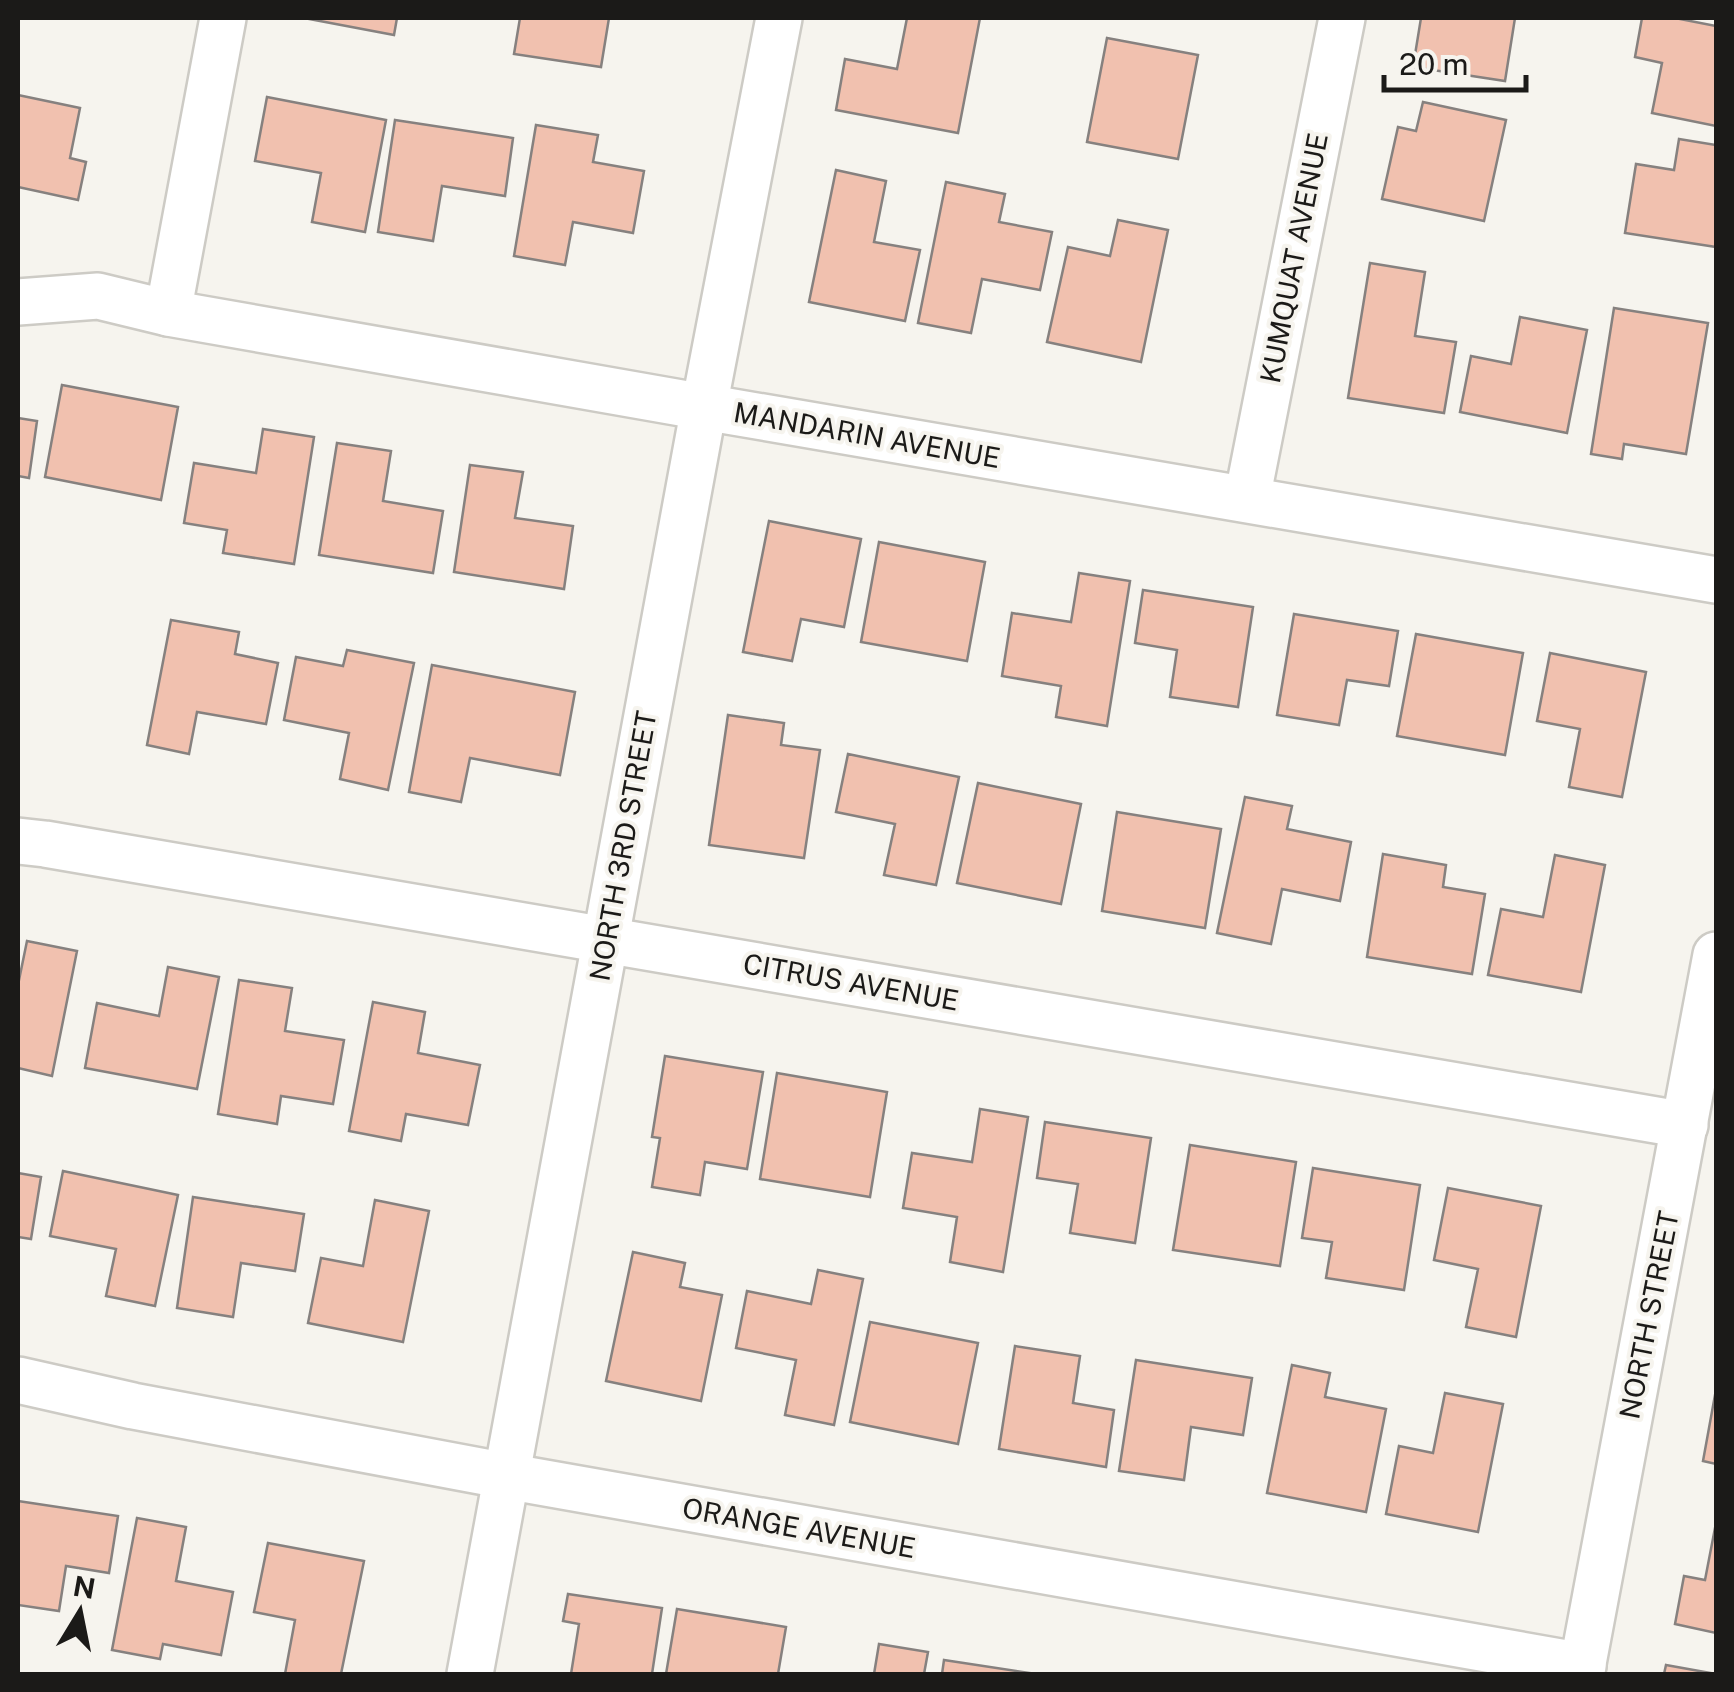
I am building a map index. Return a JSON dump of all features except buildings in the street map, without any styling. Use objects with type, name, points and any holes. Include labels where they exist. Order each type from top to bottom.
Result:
[{"type":"street","points":[[168,313],[222,18]]},
{"type":"street","name":"NORTH 3RD STREET","points":[[470,1674],[779,18]]},
{"type":"street","name":"KUMQUAT AVENUE","points":[[1247,499],[1342,18]]},
{"type":"street","name":"MANDARIN AVENUE","points":[[18,302],[98,296],[168,313],[1716,580]]},
{"type":"street","name":"CITRUS AVENUE","points":[[18,841],[1685,1125]]},
{"type":"street","name":"NORTH STREET","points":[[1582,1670],[1716,955]]},
{"type":"street","name":"ORANGE AVENUE","points":[[18,1380],[133,1406],[506,1476],[1582,1670]]}]
